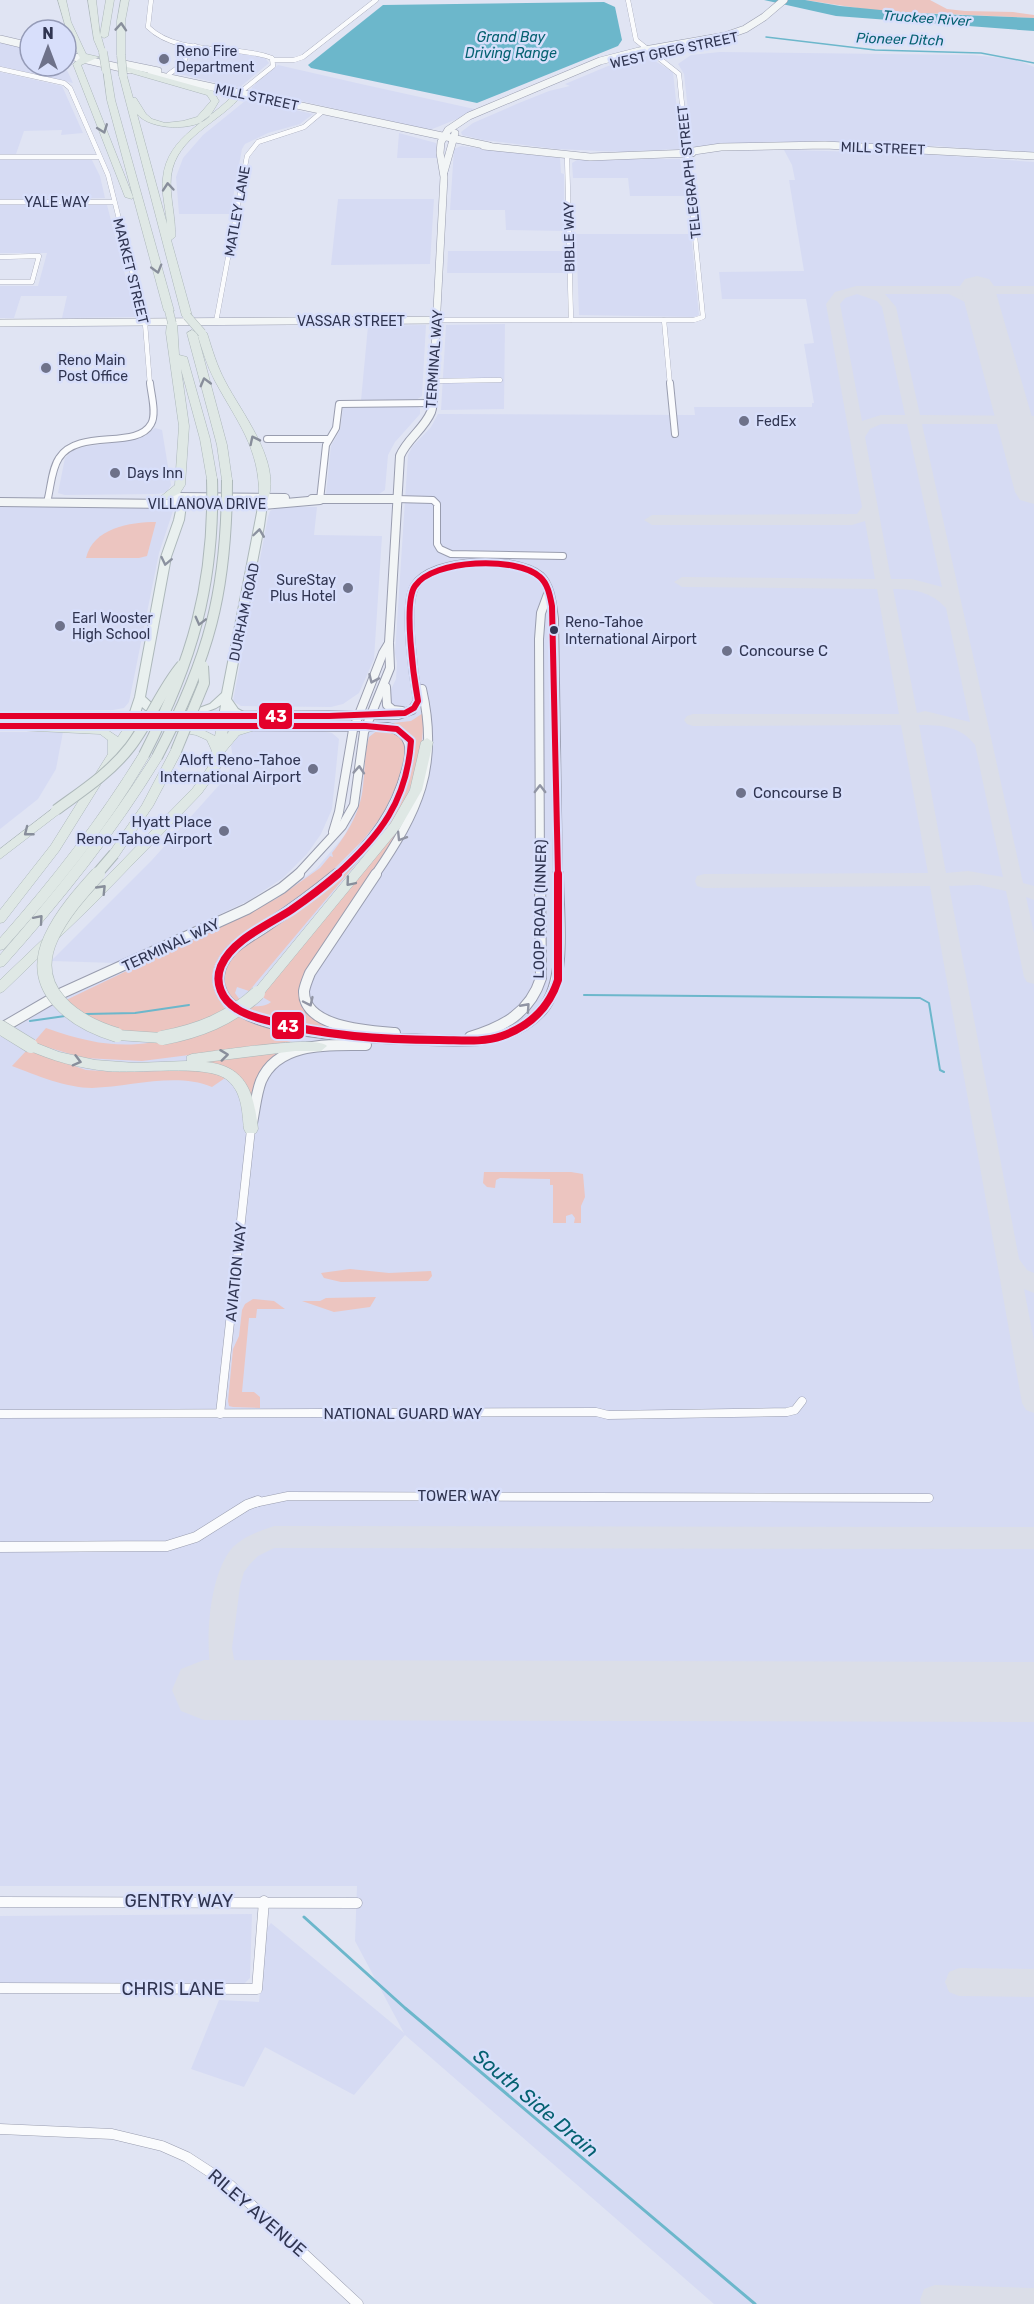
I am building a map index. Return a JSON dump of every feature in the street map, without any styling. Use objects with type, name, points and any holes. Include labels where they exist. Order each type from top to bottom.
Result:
[{"type":"highway","points":[[62,0],[66,18]]},
{"type":"highway","points":[[92,0],[96,15],[97,41],[103,52]]},
{"type":"highway","points":[[110,0],[104,34],[105,70],[111,100],[169,311],[184,436],[188,452],[183,501]]},
{"type":"highway","points":[[125,0],[121,21],[124,86],[186,314],[262,458],[263,501]]},
{"type":"highway","points":[[78,46],[83,58]]},
{"type":"highway","points":[[95,57],[83,58],[77,63],[124,186],[143,219]]},
{"type":"highway","points":[[78,69],[82,74]]},
{"type":"highway","points":[[125,72],[210,93],[215,101],[204,116]]},
{"type":"highway","points":[[124,86],[141,115],[152,122],[176,124],[204,116],[230,95],[241,92]]},
{"type":"highway","points":[[169,245],[172,220],[167,182],[171,160],[184,140],[241,92]]},
{"type":"highway","points":[[0,946],[54,886],[92,838],[124,791],[171,701],[201,618],[211,565],[214,528],[212,479],[205,439],[172,330]]},
{"type":"highway","points":[[0,963],[96,850],[157,757],[176,722],[202,658],[220,591],[226,543],[227,480],[222,445],[197,333]]},
{"type":"highway","points":[[164,498],[176,491],[180,485],[184,436]]},
{"type":"highway","points":[[202,658],[204,684],[176,751],[147,806],[114,855],[51,934],[44,952],[43,967],[48,987],[66,1010],[88,1025],[117,1035],[162,1038],[194,1032],[237,1012],[258,993],[396,825],[416,790],[427,742]]},
{"type":"highway","points":[[0,855],[125,753],[144,728],[169,679],[188,659]]},
{"type":"highway","points":[[115,721],[158,719],[174,723],[206,735],[217,747],[218,752]]},
{"type":"highway","points":[[0,919],[55,848],[134,721]]},
{"type":"highway","points":[[0,988],[91,900],[197,791],[214,768],[223,721]]},
{"type":"highway","points":[[16,726],[103,731],[111,736],[115,743],[112,758]]},
{"type":"highway","points":[[218,752],[235,732],[254,726]]},
{"type":"highway","points":[[0,1028],[31,1046],[81,1063],[124,1067],[192,1064],[223,1072],[240,1085],[247,1096],[251,1129]]},
{"type":"highway","points":[[124,1067],[295,1046],[321,1046]]},
{"type":"main road","name":"WEST GREG STREET","points":[[447,138],[459,123],[559,78],[629,53],[701,43],[726,37],[754,25],[784,0]]},
{"type":"main road","name":"WEST GREG STREET","points":[[447,138],[473,120],[603,65],[650,51],[674,51],[745,35],[766,24],[793,0]]},
{"type":"main road","points":[[0,38],[18,42]]},
{"type":"main road","points":[[629,53],[640,44]]},
{"type":"main road","points":[[662,60],[663,55],[674,51]]},
{"type":"main road","name":"MILL STREET","points":[[78,57],[125,72],[241,92]]},
{"type":"main road","name":"MILL STREET","points":[[95,57],[447,138],[489,146],[580,156],[711,152],[731,148],[778,146],[910,148],[1034,156]]},
{"type":"main road","points":[[541,91],[540,89],[559,78]]},
{"type":"main road","points":[[423,131],[436,131],[459,123]]},
{"type":"main road","name":"MILL STREET","points":[[391,126],[423,131],[447,138]]},
{"type":"main road","name":"TERMINAL WAY","points":[[0,1028],[62,993],[262,901],[302,871],[342,826],[354,805],[366,726],[387,678],[391,659],[389,643],[396,499],[402,452],[410,438],[426,422],[432,403],[444,172],[448,166],[447,138]]},
{"type":"main road","name":"VASSAR STREET","points":[[0,323],[436,320]]},
{"type":"main road","name":"VILLANOVA DRIVE","points":[[0,502],[164,498],[183,501]]},
{"type":"main road","name":"VILLANOVA DRIVE","points":[[93,501],[396,499]]},
{"type":"main road","points":[[361,500],[386,507],[396,518]]},
{"type":"main road","points":[[140,697],[158,719],[186,716],[223,721],[254,726],[366,726],[397,729],[411,741],[406,777],[389,814],[367,845],[340,872],[298,905],[234,948],[220,967],[218,983],[224,997],[237,1009],[292,1028],[343,1037],[456,1040],[490,1039],[518,1029],[538,1015],[548,1004],[558,980],[554,625],[546,585],[540,576],[520,566],[457,565],[430,572],[418,581],[412,590],[410,641],[418,698],[414,708],[405,714],[245,717],[223,721],[174,723],[134,721],[166,557],[183,501]]},
{"type":"main road","name":"DURHAM ROAD","points":[[223,721],[226,696],[257,548],[263,501]]},
{"type":"main road","name":"LOOP ROAD (INNER)","points":[[412,666],[426,705],[427,742],[426,774],[412,818],[310,974],[306,982],[305,995],[314,1012],[338,1025],[456,1040],[490,1030],[513,1019],[534,998],[541,978],[539,639],[541,613],[548,594]]},
{"type":"main road","name":"TERMINAL WAY","points":[[329,841],[343,797],[350,744],[358,716],[378,669],[383,650],[389,643]]},
{"type":"main road","points":[[387,678],[385,700],[390,708],[398,711],[406,710],[415,704],[418,698]]},
{"type":"main road","points":[[174,723],[213,706],[226,696],[234,711],[245,717]]},
{"type":"main road","points":[[0,718],[79,719],[99,716],[115,721]]},
{"type":"main road","points":[[0,726],[115,721]]},
{"type":"main road","points":[[324,726],[343,733],[350,744]]},
{"type":"main road","points":[[251,1129],[261,1083],[267,1069],[286,1054],[321,1046],[429,1040]]},
{"type":"street","points":[[151,0],[148,27],[152,33],[181,47],[187,57]]},
{"type":"street","points":[[161,37],[195,46],[263,54],[274,60],[300,58],[376,0]]},
{"type":"street","points":[[628,0],[635,38],[640,44]]},
{"type":"street","name":"TELEGRAPH STREET","points":[[640,44],[679,74],[704,314],[701,318]]},
{"type":"street","points":[[169,74],[183,64],[188,52],[195,46]]},
{"type":"street","points":[[241,92],[272,67],[274,60]]},
{"type":"street","name":"MARKET STREET","points":[[0,69],[68,86],[108,175],[145,323],[153,417],[151,425],[134,436],[81,443],[65,451],[59,458],[47,502]]},
{"type":"street","name":"MATLEY LANE","points":[[216,322],[247,156],[263,139],[304,127],[323,111]]},
{"type":"street","points":[[316,119],[333,113]]},
{"type":"street","name":"BIBLE WAY","points":[[567,154],[571,320]]},
{"type":"street","points":[[0,157],[98,157]]},
{"type":"street","name":"YALE WAY","points":[[0,202],[114,202]]},
{"type":"street","points":[[0,257],[39,256],[32,282],[0,282]]},
{"type":"street","name":"VASSAR STREET","points":[[436,320],[701,318]]},
{"type":"street","points":[[664,320],[675,434]]},
{"type":"street","points":[[434,381],[500,380]]},
{"type":"street","points":[[320,500],[328,439],[336,428],[337,407],[341,403],[432,403]]},
{"type":"street","points":[[267,439],[328,439]]},
{"type":"street","points":[[396,499],[433,500],[437,504],[436,541],[440,549],[451,554],[563,556]]},
{"type":"street","name":"AVIATION WAY","points":[[220,1414],[251,1129]]},
{"type":"street","name":"NATIONAL GUARD WAY","points":[[0,1414],[596,1412],[615,1415],[695,1414],[787,1412],[795,1410],[802,1401]]},
{"type":"street","name":"TOWER WAY","points":[[0,1547],[167,1546],[196,1537],[246,1506],[264,1499],[288,1496],[929,1498]]},
{"type":"street","name":"CHRIS LANE","points":[[0,1989],[257,1989],[264,1901]]},
{"type":"street","name":"GENTRY WAY","points":[[0,1902],[357,1903]]},
{"type":"street","name":"RILEY AVENUE","points":[[0,2129],[112,2134],[154,2144],[187,2157],[230,2185],[358,2304]]},
{"type":"shaded area","points":[[805,0],[930,0],[947,9],[1013,12],[1034,15],[1034,18],[877,11]]},
{"type":"shaded area","points":[[0,42],[18,46],[18,70],[0,66]]},
{"type":"shaded area","points":[[192,52],[256,55],[265,58],[269,63],[239,88],[179,74],[179,71],[190,60]]},
{"type":"shaded area","points":[[720,52],[972,55],[1015,59],[1034,67],[1034,154],[938,146],[782,142],[692,147],[684,74],[678,64],[691,55]]},
{"type":"shaded area","points":[[647,56],[673,72],[681,148],[622,152],[556,149],[483,140],[462,135],[461,132],[473,123],[519,103],[549,91],[570,86],[565,84],[608,66]]},
{"type":"shaded area","points":[[278,65],[479,110],[430,130],[252,90],[252,87]]},
{"type":"shaded area","points":[[0,72],[18,76],[18,78],[62,86],[83,133],[61,135],[62,130],[24,131],[16,154],[0,154]]},
{"type":"shaded area","points":[[52,78],[71,78],[73,83]]},
{"type":"shaded area","points":[[245,101],[258,101],[313,114],[300,124],[268,133],[245,144],[242,149],[230,214],[179,214],[176,177],[183,158],[203,135]]},
{"type":"shaded area","points":[[399,133],[436,143],[437,158],[397,158]]},
{"type":"shaded area","points":[[461,146],[560,158],[561,173],[564,174],[564,231],[506,230],[505,210],[450,210],[454,149]]},
{"type":"shaded area","name":"Reno-Tahoe International Airport","points":[[784,150],[910,153],[1034,162],[1034,2304],[714,2304],[405,2035],[354,2095],[265,2047],[244,2087],[191,2069],[219,2000],[259,2002],[266,1930],[271,1923],[404,2033],[355,1941],[357,1886],[0,1886],[0,1037],[67,996],[212,931],[275,899],[316,869],[345,835],[360,800],[368,737],[396,679],[395,653],[408,455],[412,447],[431,427],[438,414],[695,415],[694,407],[812,407],[814,403],[804,344],[814,343],[806,299],[722,299],[719,272],[804,271],[789,180],[795,180],[792,165]]},
{"type":"shaded area","points":[[579,159],[680,159],[686,196],[630,196],[628,178],[573,178],[572,163]]},
{"type":"shaded area","points":[[0,160],[92,160],[100,176],[105,198],[0,200]]},
{"type":"shaded area","points":[[338,199],[434,199],[430,264],[331,265]]},
{"type":"shaded area","points":[[0,205],[107,205],[136,317],[62,318],[67,296],[21,296],[14,318],[0,318],[0,286],[38,286],[47,253],[0,253]]},
{"type":"shaded area","points":[[576,234],[691,234],[699,315],[694,317],[579,315]]},
{"type":"shaded area","points":[[448,251],[563,251],[564,273],[447,273]]},
{"type":"shaded area","points":[[505,324],[504,409],[441,410],[446,325]]},
{"type":"shaded area","points":[[426,325],[422,396],[416,400],[361,400],[368,326]]},
{"type":"shaded area","points":[[415,406],[420,408],[420,414],[395,442],[388,455],[385,490],[379,494],[326,494],[331,446],[340,430],[343,408]]},
{"type":"shaded area","name":"Days Inn","points":[[155,428],[162,430],[171,485],[167,492],[65,495],[58,493],[65,458],[72,451],[83,447],[132,440],[145,436]]},
{"type":"shaded area","points":[[0,504],[169,507],[173,511],[159,553],[129,702],[124,708],[0,711]]},
{"type":"shaded area","points":[[278,507],[317,507],[314,535],[382,536],[374,659],[359,693],[343,704],[331,707],[241,706],[233,701],[268,517],[270,511]]},
{"type":"shaded area","points":[[156,522],[147,556],[86,558],[90,548],[104,533],[124,525]]},
{"type":"shaded area","points":[[423,713],[418,766],[397,815],[249,991],[237,987],[235,993],[240,1000],[237,1004],[227,994],[223,984],[225,967],[237,951],[299,908],[382,830],[397,808],[409,776],[414,751],[410,734],[393,723],[411,721]]},
{"type":"shaded area","points":[[256,730],[323,731],[332,733],[339,739],[332,809],[321,834],[307,854],[283,878],[248,901],[116,963],[51,961],[152,860],[228,775],[233,758],[231,746],[238,735]]},
{"type":"shaded area","points":[[378,730],[391,730],[404,740],[405,755],[397,784],[382,816],[363,840],[325,878],[223,951],[214,968],[212,981],[216,994],[226,1011],[187,1028],[153,1033],[127,1032],[102,1027],[62,1002],[276,899],[320,868],[330,856],[333,857],[332,853],[347,832],[358,810],[369,737]]},
{"type":"shaded area","points":[[0,732],[63,732],[56,769],[38,799],[0,829]]},
{"type":"shaded area","points":[[407,812],[396,840],[306,972],[305,1009],[374,1033],[318,1029],[244,1009],[271,1002],[259,995]]},
{"type":"shaded area","points":[[237,1015],[294,1033],[297,1038],[276,1044],[142,1061],[84,1058],[33,1043],[46,1028],[99,1042],[122,1045],[143,1044],[186,1034]]},
{"type":"shaded area","points":[[27,1050],[86,1070],[119,1072],[209,1070],[225,1078],[212,1087],[168,1080],[92,1088],[72,1086],[12,1066]]},
{"type":"shaded area","points":[[287,1050],[267,1064],[256,1083],[253,1100],[249,1091],[200,1062]]},
{"type":"shaded area","points":[[484,1172],[583,1174],[585,1197],[581,1206],[581,1223],[574,1223],[575,1218],[572,1214],[566,1216],[566,1223],[553,1223],[553,1185],[550,1185],[550,1179],[500,1178],[496,1180],[495,1188],[487,1187],[483,1183]]},
{"type":"shaded area","points":[[350,1269],[389,1273],[431,1271],[432,1276],[428,1281],[341,1282],[324,1278],[321,1273]]},
{"type":"shaded area","points":[[376,1297],[370,1307],[334,1312],[302,1301],[320,1301],[326,1298]]},
{"type":"shaded area","points":[[253,1299],[274,1301],[285,1309],[257,1309],[256,1318],[249,1318],[242,1392],[254,1392],[260,1397],[260,1408],[233,1407],[229,1406],[228,1401],[233,1349],[239,1336],[242,1310],[245,1304]]},
{"type":"shaded area","points":[[252,1914],[250,1978],[244,1984],[0,1983],[0,1916]]},
{"type":"water","name":"Truckee River","points":[[764,0],[805,0],[911,13],[1034,18],[1034,31],[836,16]]},
{"type":"water","name":"Grand Bay Driving Range","points":[[604,2],[615,7],[622,40],[618,46],[477,103],[311,68],[308,65],[383,5]]},
{"type":"waterway","name":"Pioneer Ditch","points":[[766,37],[875,50],[981,53],[1034,63]]},
{"type":"waterway","points":[[584,995],[920,998],[929,1003],[940,1070],[944,1072]]},
{"type":"waterway","points":[[86,1014],[135,1013],[189,1005]]},
{"type":"waterway","points":[[30,1021],[65,1016]]},
{"type":"waterway","name":"South Side Drain","points":[[304,1917],[405,2008],[755,2304]]},
{"type":"taxiway","points":[[857,437],[833,304],[840,295],[864,290]]},
{"type":"taxiway","points":[[864,290],[1034,290]]},
{"type":"taxiway","points":[[864,290],[882,298],[889,307],[913,419]]},
{"type":"taxiway","points":[[955,293],[974,301],[985,312]]},
{"type":"taxiway","points":[[857,437],[861,429],[872,422],[886,419],[913,419]]},
{"type":"taxiway","points":[[913,419],[1034,420]]},
{"type":"taxiway","points":[[913,419],[954,607]]},
{"type":"taxiway","points":[[857,437],[884,584]]},
{"type":"taxiway","points":[[652,520],[852,520],[863,517],[870,507]]},
{"type":"taxiway","points":[[682,582],[884,584]]},
{"type":"taxiway","points":[[884,584],[912,584],[940,592],[954,607]]},
{"type":"taxiway","points":[[884,584],[909,719]]},
{"type":"taxiway","points":[[954,607],[984,744]]},
{"type":"taxiway","points":[[925,717],[935,719]]},
{"type":"taxiway","points":[[693,720],[909,719]]},
{"type":"taxiway","points":[[909,719],[938,879]]},
{"type":"taxiway","points":[[909,719],[935,719]]},
{"type":"taxiway","points":[[935,719],[966,727],[973,731],[984,744]]},
{"type":"taxiway","points":[[984,744],[1015,887]]},
{"type":"taxiway","points":[[968,877],[1015,887]]},
{"type":"taxiway","points":[[704,881],[938,879]]},
{"type":"taxiway","points":[[938,879],[1008,1262]]},
{"type":"taxiway","points":[[938,879],[979,879]]},
{"type":"taxiway","points":[[1015,887],[1034,893]]},
{"type":"taxiway","points":[[1015,887],[1034,977]]},
{"type":"taxiway","points":[[1008,1262],[1019,1276],[1034,1284]]},
{"type":"taxiway","points":[[1008,1262],[1034,1403]]},
{"type":"taxiway","points":[[227,1690],[220,1648],[231,1575],[235,1565],[249,1548],[274,1537],[1034,1538]]},
{"type":"taxiway","points":[[1016,1692],[1034,1695]]},
{"type":"taxiway","points":[[959,1982],[1034,1983]]},
{"type":"taxiway","points":[[935,2300],[1034,2303]]},
{"type":"runway","points":[[977,286],[1034,492]]},
{"type":"runway","points":[[204,1690],[1034,1692]]},
{"type":"transit line","name":"43","points":[[0,716],[329,716],[405,713],[414,708],[418,701],[411,644],[414,587],[422,578],[455,566],[496,564],[531,570],[541,577],[547,587],[554,625],[559,968],[554,991],[542,1011],[524,1026],[495,1038],[473,1041],[378,1039],[315,1032],[246,1014],[234,1008],[222,994],[218,982],[219,973],[224,960],[230,953],[337,875],[374,837],[390,815],[402,792],[409,767],[411,741],[397,729],[366,726],[0,726]]},
{"type":"place","name":"Reno Fire Department","points":[[164,59]]},
{"type":"place","name":"Reno Main Post Office","points":[[46,368]]},
{"type":"place","name":"FedEx","points":[[744,421]]},
{"type":"place","name":"Days Inn","points":[[115,473]]},
{"type":"place","name":"SureStay Plus Hotel","points":[[348,588]]},
{"type":"place","name":"Earl Wooster High School","points":[[60,626]]},
{"type":"place","name":"Reno-Tahoe International Airport","points":[[554,630]]},
{"type":"place","name":"Concourse C","points":[[727,651]]},
{"type":"place","name":"Aloft Reno-Tahoe International Airport","points":[[313,769]]},
{"type":"place","name":"Concourse B","points":[[741,793]]},
{"type":"place","name":"Hyatt Place Reno-Tahoe Airport","points":[[224,831]]}]
